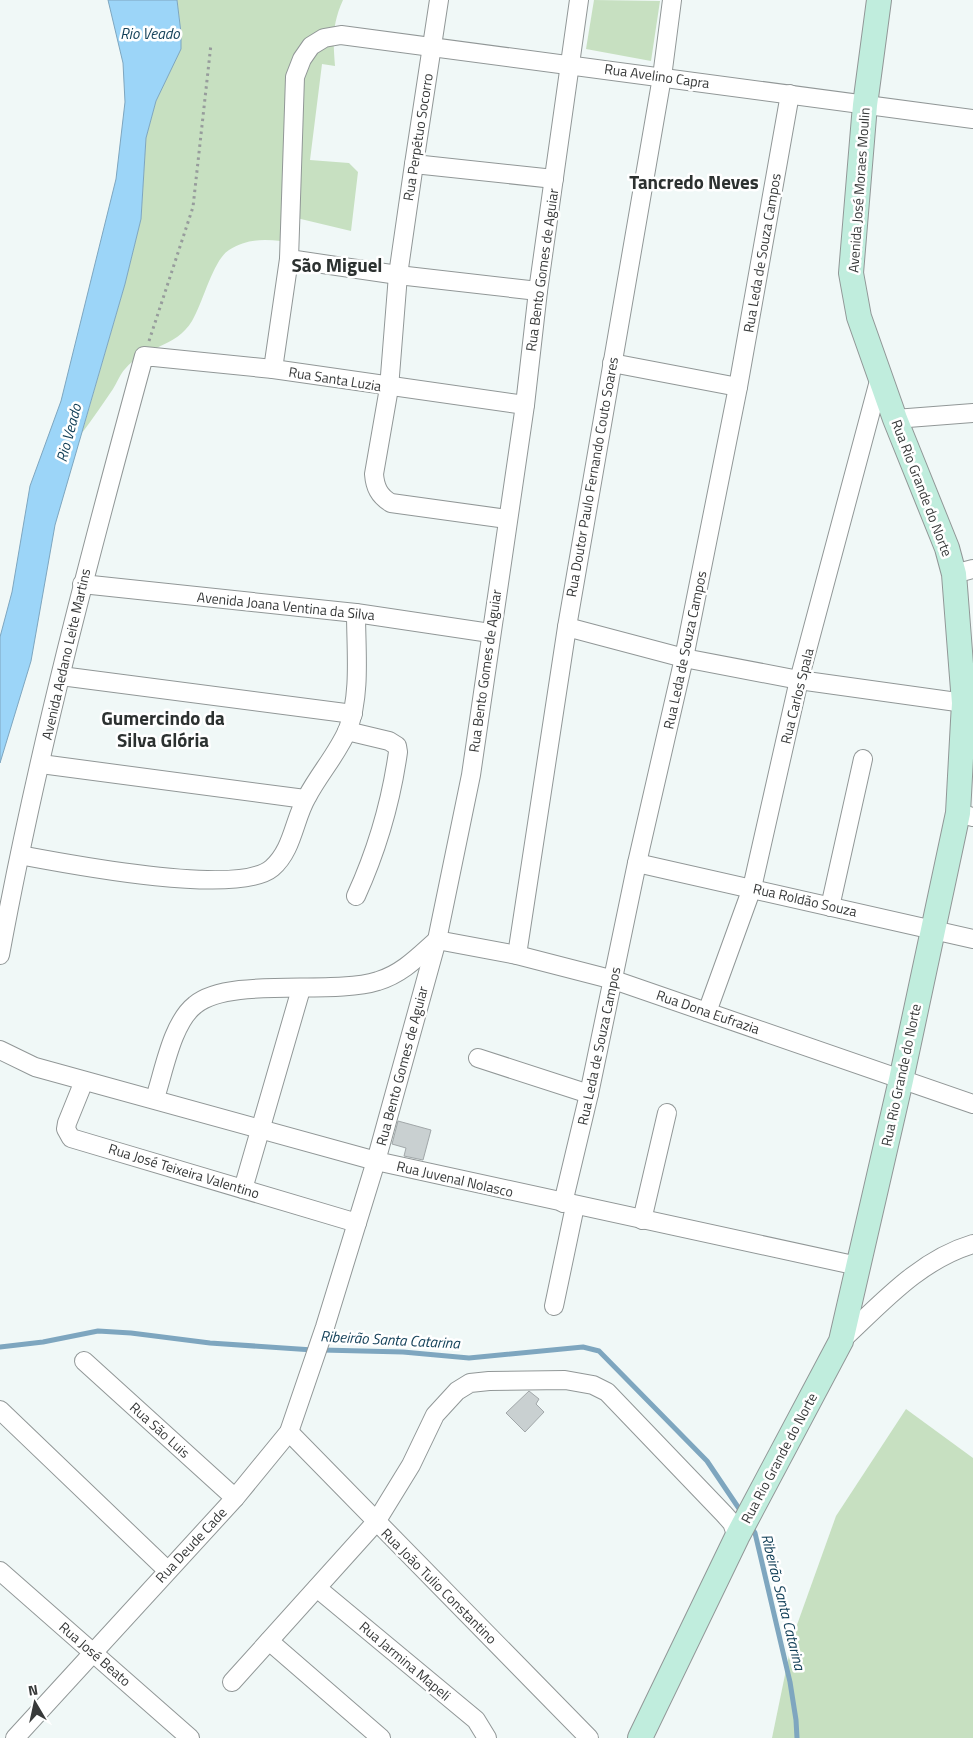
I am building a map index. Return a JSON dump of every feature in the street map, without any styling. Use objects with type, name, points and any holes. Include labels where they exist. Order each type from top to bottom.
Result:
[{"type":"main road","name":"Avenida José Moraes Moulin","points":[[879,0],[865,106],[851,273],[859,318],[880,377]]},
{"type":"main road","name":"Rua Rio Grande do Norte","points":[[640,1738],[737,1537],[841,1341],[901,1080],[932,930],[966,815],[969,702],[963,572],[947,548],[880,377]]},
{"type":"street","name":"Rua Perpétuo Socorro","points":[[439,0],[398,275],[389,388],[374,474],[375,486],[384,499],[391,503],[507,518]]},
{"type":"street","name":"Rua Bento Gomes de Aguiar","points":[[326,1328],[376,1161],[437,940],[471,775],[490,633],[525,405],[538,291],[578,0]]},
{"type":"street","name":"Rua Doutor Paulo Fernando Couto Soares","points":[[517,955],[567,627],[662,77],[672,0]]},
{"type":"street","name":"Rua Avelino Capra","points":[[290,259],[295,77],[302,59],[311,46],[324,38],[341,35],[432,46],[790,94],[865,106],[973,119]]},
{"type":"street","name":"Rua Leda de Souza Campos","points":[[554,1306],[569,1205],[589,1094],[637,863],[684,658],[738,387],[790,94]]},
{"type":"street","points":[[414,164],[554,179]]},
{"type":"street","points":[[273,369],[290,259],[398,275],[538,291]]},
{"type":"street","name":"Rua Santa Luzia","points":[[144,356],[273,369],[389,388],[525,405]]},
{"type":"street","name":"Avenida Aedano Leite Martins","points":[[0,955],[20,855],[82,584],[144,356]]},
{"type":"street","points":[[612,363],[738,387]]},
{"type":"street","name":"Rua Carlos Spala","points":[[708,1012],[752,888],[799,680],[880,377]]},
{"type":"street","points":[[896,419],[973,413]]},
{"type":"street","name":"Avenida Joana Ventina da Silva","points":[[82,584],[356,613],[490,633]]},
{"type":"street","points":[[20,855],[106,871],[232,881],[261,876],[274,867],[283,854],[305,799],[347,731],[353,714],[356,613]]},
{"type":"street","points":[[567,627],[684,658],[799,680],[969,702]]},
{"type":"street","points":[[61,676],[353,714]]},
{"type":"street","points":[[347,731],[394,743],[398,752],[382,830],[356,896]]},
{"type":"street","points":[[830,907],[862,758]]},
{"type":"street","points":[[41,764],[305,799]]},
{"type":"street","name":"Rua Roldão Souza","points":[[637,863],[973,938]]},
{"type":"street","points":[[155,1098],[180,1023],[195,1005],[217,994],[238,991],[300,989],[378,982],[402,971],[437,940]]},
{"type":"street","name":"Rua Dona Eufrazia","points":[[437,940],[517,955],[614,980],[973,1104]]},
{"type":"street","points":[[243,1189],[300,989]]},
{"type":"street","name":"Rua Juvenal Nolasco","points":[[0,1050],[35,1067],[155,1098],[376,1161],[569,1205],[858,1266]]},
{"type":"street","points":[[478,1058],[589,1094]]},
{"type":"street","name":"Rua José Teixeira Valentino","points":[[84,1081],[67,1123],[66,1129],[71,1138],[357,1223]]},
{"type":"street","points":[[642,1220],[667,1113]]},
{"type":"street","points":[[841,1341],[913,1275],[940,1257],[973,1244]]},
{"type":"street","name":"Rua Deude Cade","points":[[15,1738],[235,1498],[289,1432],[326,1328]]},
{"type":"street","name":"Rua São Luis","points":[[84,1361],[235,1498]]},
{"type":"street","points":[[232,1682],[376,1522],[411,1465],[435,1415],[444,1403],[470,1383],[488,1380],[571,1380],[593,1385],[607,1392],[724,1514],[732,1523],[737,1537]]},
{"type":"street","points":[[0,1410],[167,1570]]},
{"type":"street","name":"Rua João Tulio Constantino","points":[[289,1432],[590,1738]]},
{"type":"street","name":"Rua José Beato","points":[[0,1571],[190,1738]]},
{"type":"street","name":"Rua Jarmina Mapeli","points":[[317,1588],[476,1720],[487,1738]]},
{"type":"street","points":[[269,1641],[381,1738]]},
{"type":"path","points":[[144,356],[193,207],[211,44]]},
{"type":"green space","points":[[177,0],[343,0],[334,33],[335,66],[322,64],[310,160],[349,163],[358,172],[351,231],[284,215],[281,241],[254,241],[235,246],[229,250],[218,263],[196,313],[185,330],[169,342],[133,361],[125,369],[82,433],[125,284],[141,219],[146,138],[156,101],[177,57],[181,33]]},
{"type":"green space","points":[[594,0],[660,1],[651,61],[586,49]]},
{"type":"green space","points":[[906,1409],[973,1458],[973,1738],[772,1738],[793,1636],[836,1516]]},
{"type":"water","name":"Rio Veado","points":[[108,0],[177,0],[181,49],[156,101],[146,138],[141,219],[125,284],[55,525],[31,661],[0,763],[0,637],[12,592],[30,486],[61,401],[116,179],[125,102],[123,63]]},
{"type":"building","points":[[398,1121],[431,1130],[423,1160],[404,1156],[406,1148],[392,1144]]},
{"type":"building","points":[[529,1391],[539,1399],[536,1404],[544,1412],[525,1432],[506,1413]]},
{"type":"waterway","name":"Ribeirão Santa Catarina","points":[[0,1347],[43,1342],[98,1331],[131,1333],[210,1343],[313,1350]]},
{"type":"waterway","name":"Ribeirão Santa Catarina","points":[[322,1350],[403,1352],[469,1358],[583,1347],[599,1351],[707,1461],[742,1513]]},
{"type":"waterway","name":"Ribeirão Santa Catarina","points":[[751,1527],[755,1533],[790,1682],[797,1738]]},
{"type":"district","name":"Tancredo Neves","points":[[694,182]]},
{"type":"district","name":"São Miguel","points":[[337,265]]},
{"type":"district","name":"Gumercindo da Silva Glória","points":[[163,729]]}]
